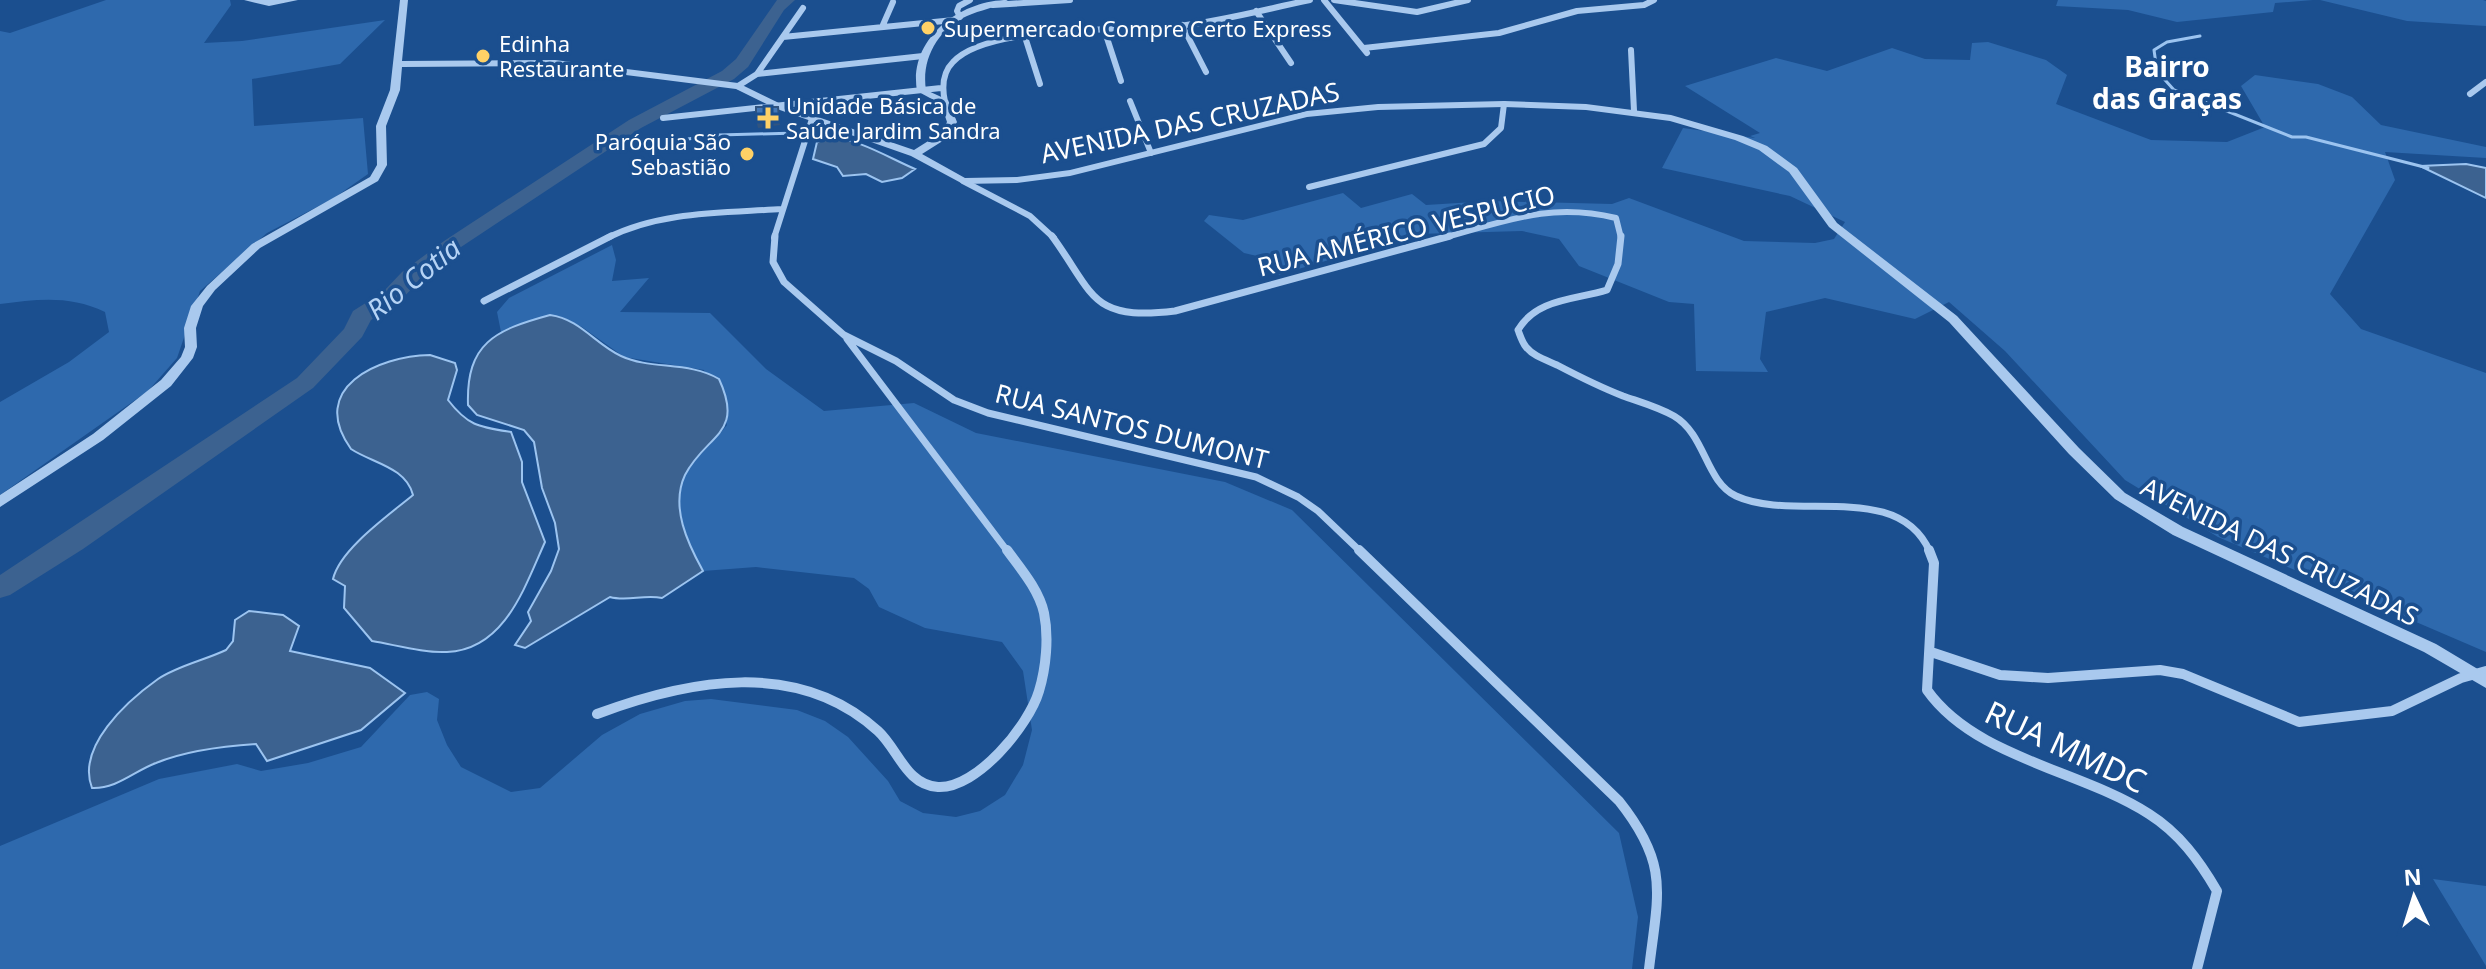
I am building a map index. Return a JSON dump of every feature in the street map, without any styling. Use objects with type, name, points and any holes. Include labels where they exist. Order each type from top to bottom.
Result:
[{"type":"street","points":[[248,0],[269,3],[294,0]]},
{"type":"street","points":[[0,502],[98,437],[166,383],[187,358],[191,347],[193,316],[204,295],[256,246],[374,179],[382,165],[381,126],[395,90],[404,0]]},
{"type":"street","points":[[945,102],[922,91],[919,82],[923,56],[957,18],[959,6],[970,0]]},
{"type":"street","points":[[783,37],[957,18],[1004,0]]},
{"type":"street","points":[[993,5],[1070,0]]},
{"type":"street","points":[[915,154],[950,128],[952,122],[941,88],[943,76],[961,55],[997,41],[1182,25],[1310,0]]},
{"type":"street","points":[[1324,0],[1366,51],[1499,33],[1577,11],[1644,5],[1654,0]]},
{"type":"street","points":[[1334,0],[1417,12],[1468,0]]},
{"type":"street","points":[[1639,0],[1644,5]]},
{"type":"street","points":[[882,27],[893,2]]},
{"type":"street","points":[[738,86],[757,74],[803,8]]},
{"type":"street","points":[[1256,11],[1291,63]]},
{"type":"street","points":[[1182,25],[1206,72]]},
{"type":"street","points":[[1105,32],[1121,81]]},
{"type":"street","points":[[1025,37],[1040,84]]},
{"type":"street","points":[[1631,50],[1634,111]]},
{"type":"street","points":[[757,74],[923,56]]},
{"type":"street","points":[[398,64],[555,63],[738,86],[780,107],[915,154],[963,181]]},
{"type":"street","points":[[2470,94],[2486,82]]},
{"type":"street","points":[[663,118],[941,88]]},
{"type":"street","points":[[1130,101],[1151,153]]},
{"type":"street","points":[[1309,187],[1484,144],[1495,138],[1503,127],[1504,104]]},
{"type":"street","name":"AVENIDA DAS CRUZADAS","points":[[963,181],[1048,177],[1280,120],[1338,109],[1504,104],[1634,111],[1728,135],[1763,148],[1783,161],[1800,177],[1823,216],[1953,319],[2120,496],[2145,514],[2430,648],[2478,677]]},
{"type":"street","name":"RUA SANTOS DUMONT","points":[[812,119],[773,241],[773,262],[784,282],[844,335],[896,361],[954,400],[988,413],[1256,477],[1298,497],[1318,511],[1619,801],[1638,824],[1652,848],[1656,876],[1649,969]]},
{"type":"street","name":"RUA AMÉRICO VESPUCIO","points":[[963,181],[1034,218],[1050,233],[1084,292],[1097,303],[1113,310],[1141,314],[1175,311],[1538,212],[1583,210],[1616,218],[1621,229],[1618,262],[1607,290],[1559,301],[1532,312],[1518,330],[1525,346],[1537,356],[1677,418],[1696,436],[1717,480],[1724,489],[1738,497],[1775,505],[1866,508],[1917,529],[1931,546],[1934,563],[1931,652]]},
{"type":"street","points":[[484,301],[628,227],[672,217],[782,209]]},
{"type":"street","points":[[597,714],[644,695],[682,685],[734,680],[795,688],[844,705],[880,733],[915,779],[933,786],[955,784],[985,770],[1025,719],[1038,695],[1045,645],[1043,610],[1022,573],[844,335]]},
{"type":"street","points":[[1931,652],[2000,675],[2048,678],[2160,670],[2183,674],[2299,722],[2392,711],[2478,677]]},
{"type":"street","name":"RUA MMDC","points":[[1931,652],[1926,673],[1927,690],[1951,719],[1965,729],[2033,761],[2121,795],[2161,820],[2192,847],[2217,891],[2197,969]]},
{"type":"shaded area","points":[[106,0],[230,0],[231,5],[204,43],[242,41],[385,20],[340,64],[252,79],[254,126],[363,118],[368,174],[334,198],[267,233],[200,291],[177,358],[148,391],[0,495],[0,402],[69,362],[109,332],[105,312],[79,303],[41,300],[0,304],[0,31],[10,33]]},
{"type":"shaded area","points":[[2058,0],[2313,0],[2275,3],[2273,12],[2177,22],[2128,10],[2056,6]]},
{"type":"shaded area","points":[[2320,0],[2483,0],[2486,1],[2486,26],[2407,21]]},
{"type":"shaded area","points":[[1988,42],[2046,60],[2067,75],[2056,104],[2151,140],[2227,142],[2265,127],[2241,86],[2255,75],[2318,84],[2352,97],[2381,125],[2486,147],[2486,158],[2385,152],[2395,180],[2330,294],[2361,329],[2486,373],[2486,652],[2218,537],[2125,480],[2005,351],[1949,302],[1915,319],[1825,298],[1766,312],[1760,359],[1768,372],[1696,371],[1694,304],[1669,302],[1579,266],[1559,239],[1522,231],[1416,234],[1275,276],[1257,256],[1244,253],[1204,221],[1209,215],[1243,220],[1343,193],[1361,208],[1412,194],[1426,205],[1490,201],[1612,204],[1629,198],[1744,241],[1815,243],[1834,239],[1845,222],[1790,196],[1662,168],[1683,128],[1755,138],[1750,136],[1760,133],[1685,86],[1776,58],[1827,71],[1892,48],[1925,59],[1970,60],[1972,43]]},
{"type":"shaded area","points":[[829,137],[862,145],[915,169],[902,178],[882,182],[866,174],[843,176],[837,167],[813,159],[817,142]]},
{"type":"shaded area","points":[[2466,164],[2486,168],[2486,198],[2420,166]]},
{"type":"shaded area","points":[[612,245],[616,260],[612,281],[649,278],[620,312],[710,313],[766,369],[824,411],[914,403],[976,433],[1225,482],[1292,510],[1619,833],[1638,917],[1632,969],[0,969],[0,846],[159,779],[237,764],[261,771],[308,763],[361,747],[410,695],[427,692],[439,699],[437,720],[447,745],[461,767],[511,792],[540,788],[602,735],[640,714],[685,701],[711,699],[797,710],[825,721],[848,737],[888,781],[900,801],[923,813],[956,817],[980,811],[1005,795],[1023,765],[1032,730],[1023,671],[1002,642],[925,628],[879,607],[869,589],[854,578],[756,567],[703,571],[683,524],[680,499],[681,486],[690,467],[727,425],[704,370],[624,357],[582,327],[562,317],[550,315],[501,332],[497,312],[509,298]]},
{"type":"shaded area","points":[[550,315],[570,321],[621,356],[645,363],[695,370],[719,379],[728,412],[720,433],[694,461],[681,487],[679,500],[683,525],[703,571],[662,598],[610,597],[525,648],[515,645],[531,621],[528,612],[551,571],[559,549],[555,523],[542,488],[534,442],[524,430],[477,415],[468,405],[469,384],[472,367],[488,342],[514,327]]},
{"type":"shaded area","points":[[430,355],[455,363],[457,370],[448,400],[462,415],[482,427],[511,432],[522,462],[522,482],[545,542],[520,596],[498,628],[467,649],[447,652],[372,641],[344,608],[345,586],[333,579],[337,568],[355,545],[413,495],[396,472],[351,449],[340,427],[337,409],[343,393],[354,380],[371,369],[410,357]]},
{"type":"shaded area","points":[[249,611],[283,615],[299,626],[290,651],[370,668],[405,693],[361,730],[267,761],[256,744],[205,750],[167,759],[117,783],[92,788],[89,772],[91,757],[107,726],[119,712],[166,674],[226,650],[233,641],[235,620]]},
{"type":"shaded area","points":[[2433,879],[2486,886],[2486,966]]},
{"type":"building","points":[[756,107],[778,107],[779,118],[756,120]]},
{"type":"waterway","name":"Rio Cotia","points":[[0,588],[73,542],[305,383],[354,332],[361,316],[391,297],[410,277],[451,245],[635,124],[728,75],[742,63],[777,8],[787,0]]},
{"type":"waterway","points":[[2200,36],[2167,42],[2154,50],[2157,71],[2174,90],[2292,137],[2306,137],[2428,168]]},
{"type":"waterway","points":[[605,145],[633,146],[719,135],[797,133]]},
{"type":"place","name":"Supermercado Compre Certo Express","points":[[928,28]]},
{"type":"place","name":"Edinha Restaurante","points":[[483,56]]},
{"type":"place","name":"Unidade Básica de Saúde Jardim Sandra","points":[[768,118]]},
{"type":"place","name":"Paróquia São Sebastião","points":[[747,154]]},
{"type":"district","name":"Bairro das Graças","points":[[2167,82]]}]
